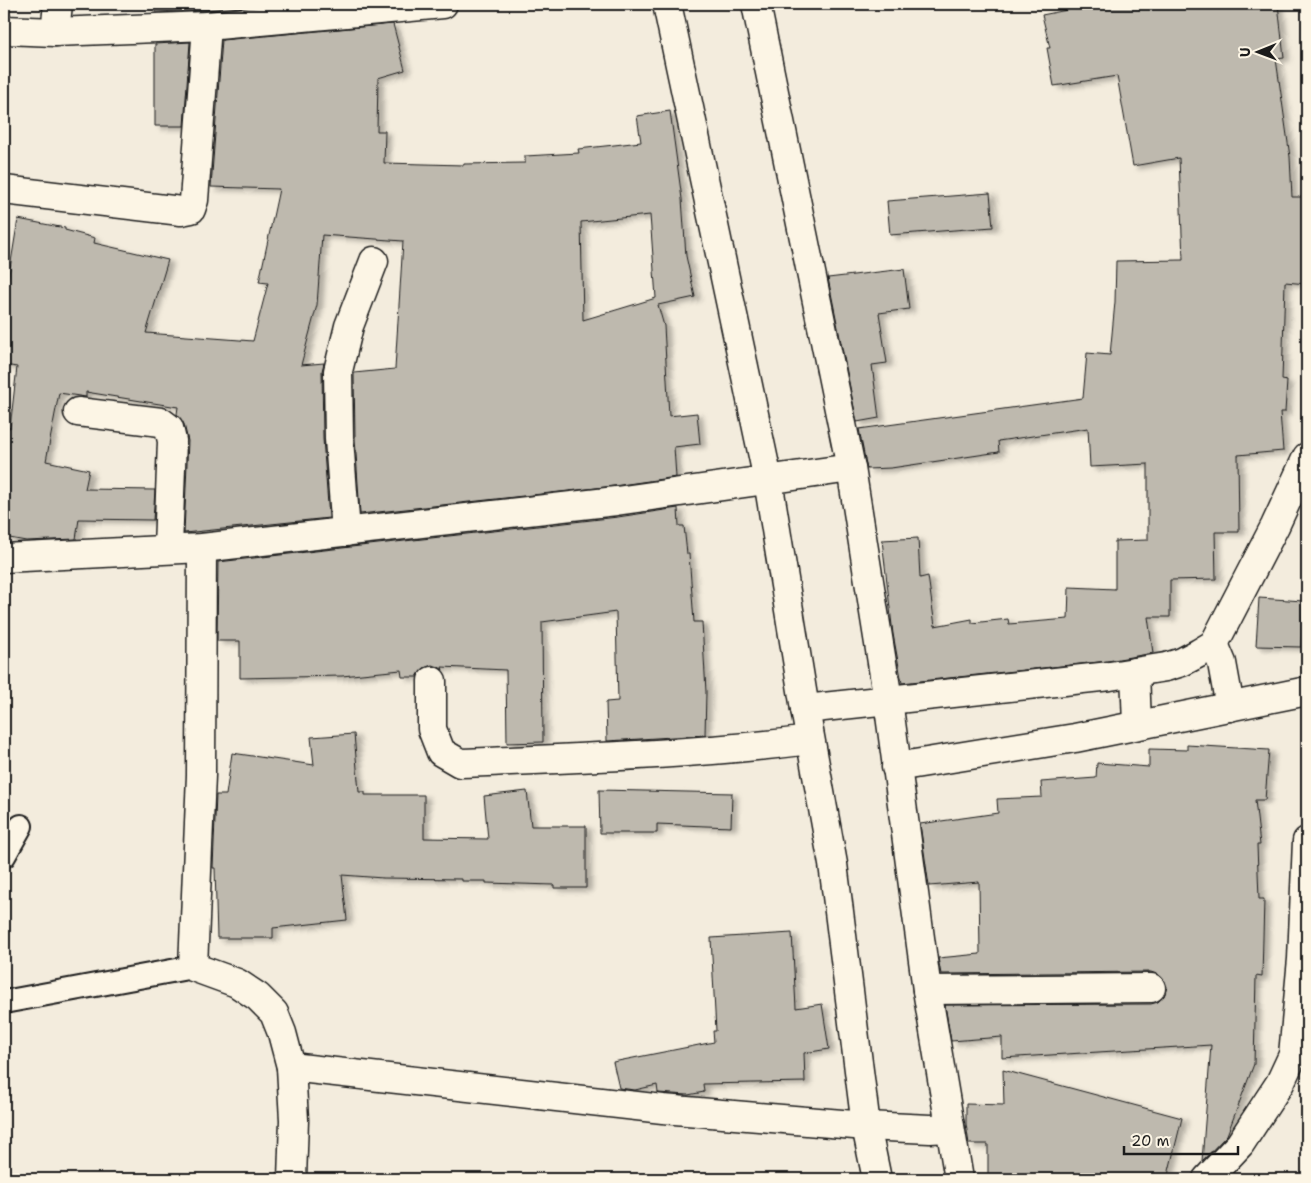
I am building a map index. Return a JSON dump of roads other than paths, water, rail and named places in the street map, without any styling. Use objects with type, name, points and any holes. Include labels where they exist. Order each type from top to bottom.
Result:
[{"type":"street","points":[[56,32],[58,4]]},
{"type":"street","points":[[4,30],[56,32],[208,26],[443,4]]},
{"type":"street","points":[[667,4],[779,477],[813,708],[810,740],[833,864],[873,1126],[877,1179]]},
{"type":"street","points":[[756,4],[845,468],[876,701],[896,768],[927,990],[940,1129],[959,1179]]},
{"type":"street","points":[[4,190],[181,211],[191,209],[194,200],[208,26]]},
{"type":"street","points":[[346,532],[338,431],[338,371],[348,326],[374,261]]},
{"type":"street","points":[[78,412],[161,422],[169,428],[172,441],[168,548]]},
{"type":"street","points":[[1229,702],[1218,654],[1307,457]]},
{"type":"street","points":[[4,558],[168,548],[202,548],[616,500],[845,468]]},
{"type":"street","points":[[202,548],[201,775],[193,967],[237,983],[258,997],[274,1013],[282,1033],[291,1067],[294,1120],[292,1179]]},
{"type":"street","points":[[813,708],[1100,677],[1136,677],[1182,662],[1199,654],[1218,654]]},
{"type":"street","points":[[1136,677],[1138,718]]},
{"type":"street","points":[[432,681],[432,729],[440,752],[460,763],[645,756],[764,746],[810,740]]},
{"type":"street","points":[[896,768],[1075,738],[1138,718],[1229,702],[1307,697]]},
{"type":"street","points":[[1207,1179],[1240,1144],[1280,1083],[1300,1057],[1307,841]]},
{"type":"street","points":[[927,990],[1151,988]]},
{"type":"street","points":[[291,1067],[654,1108],[873,1126],[940,1129]]},
{"type":"lane","points":[[4,856],[20,826]]},
{"type":"lane","points":[[4,1002],[193,967]]}]
